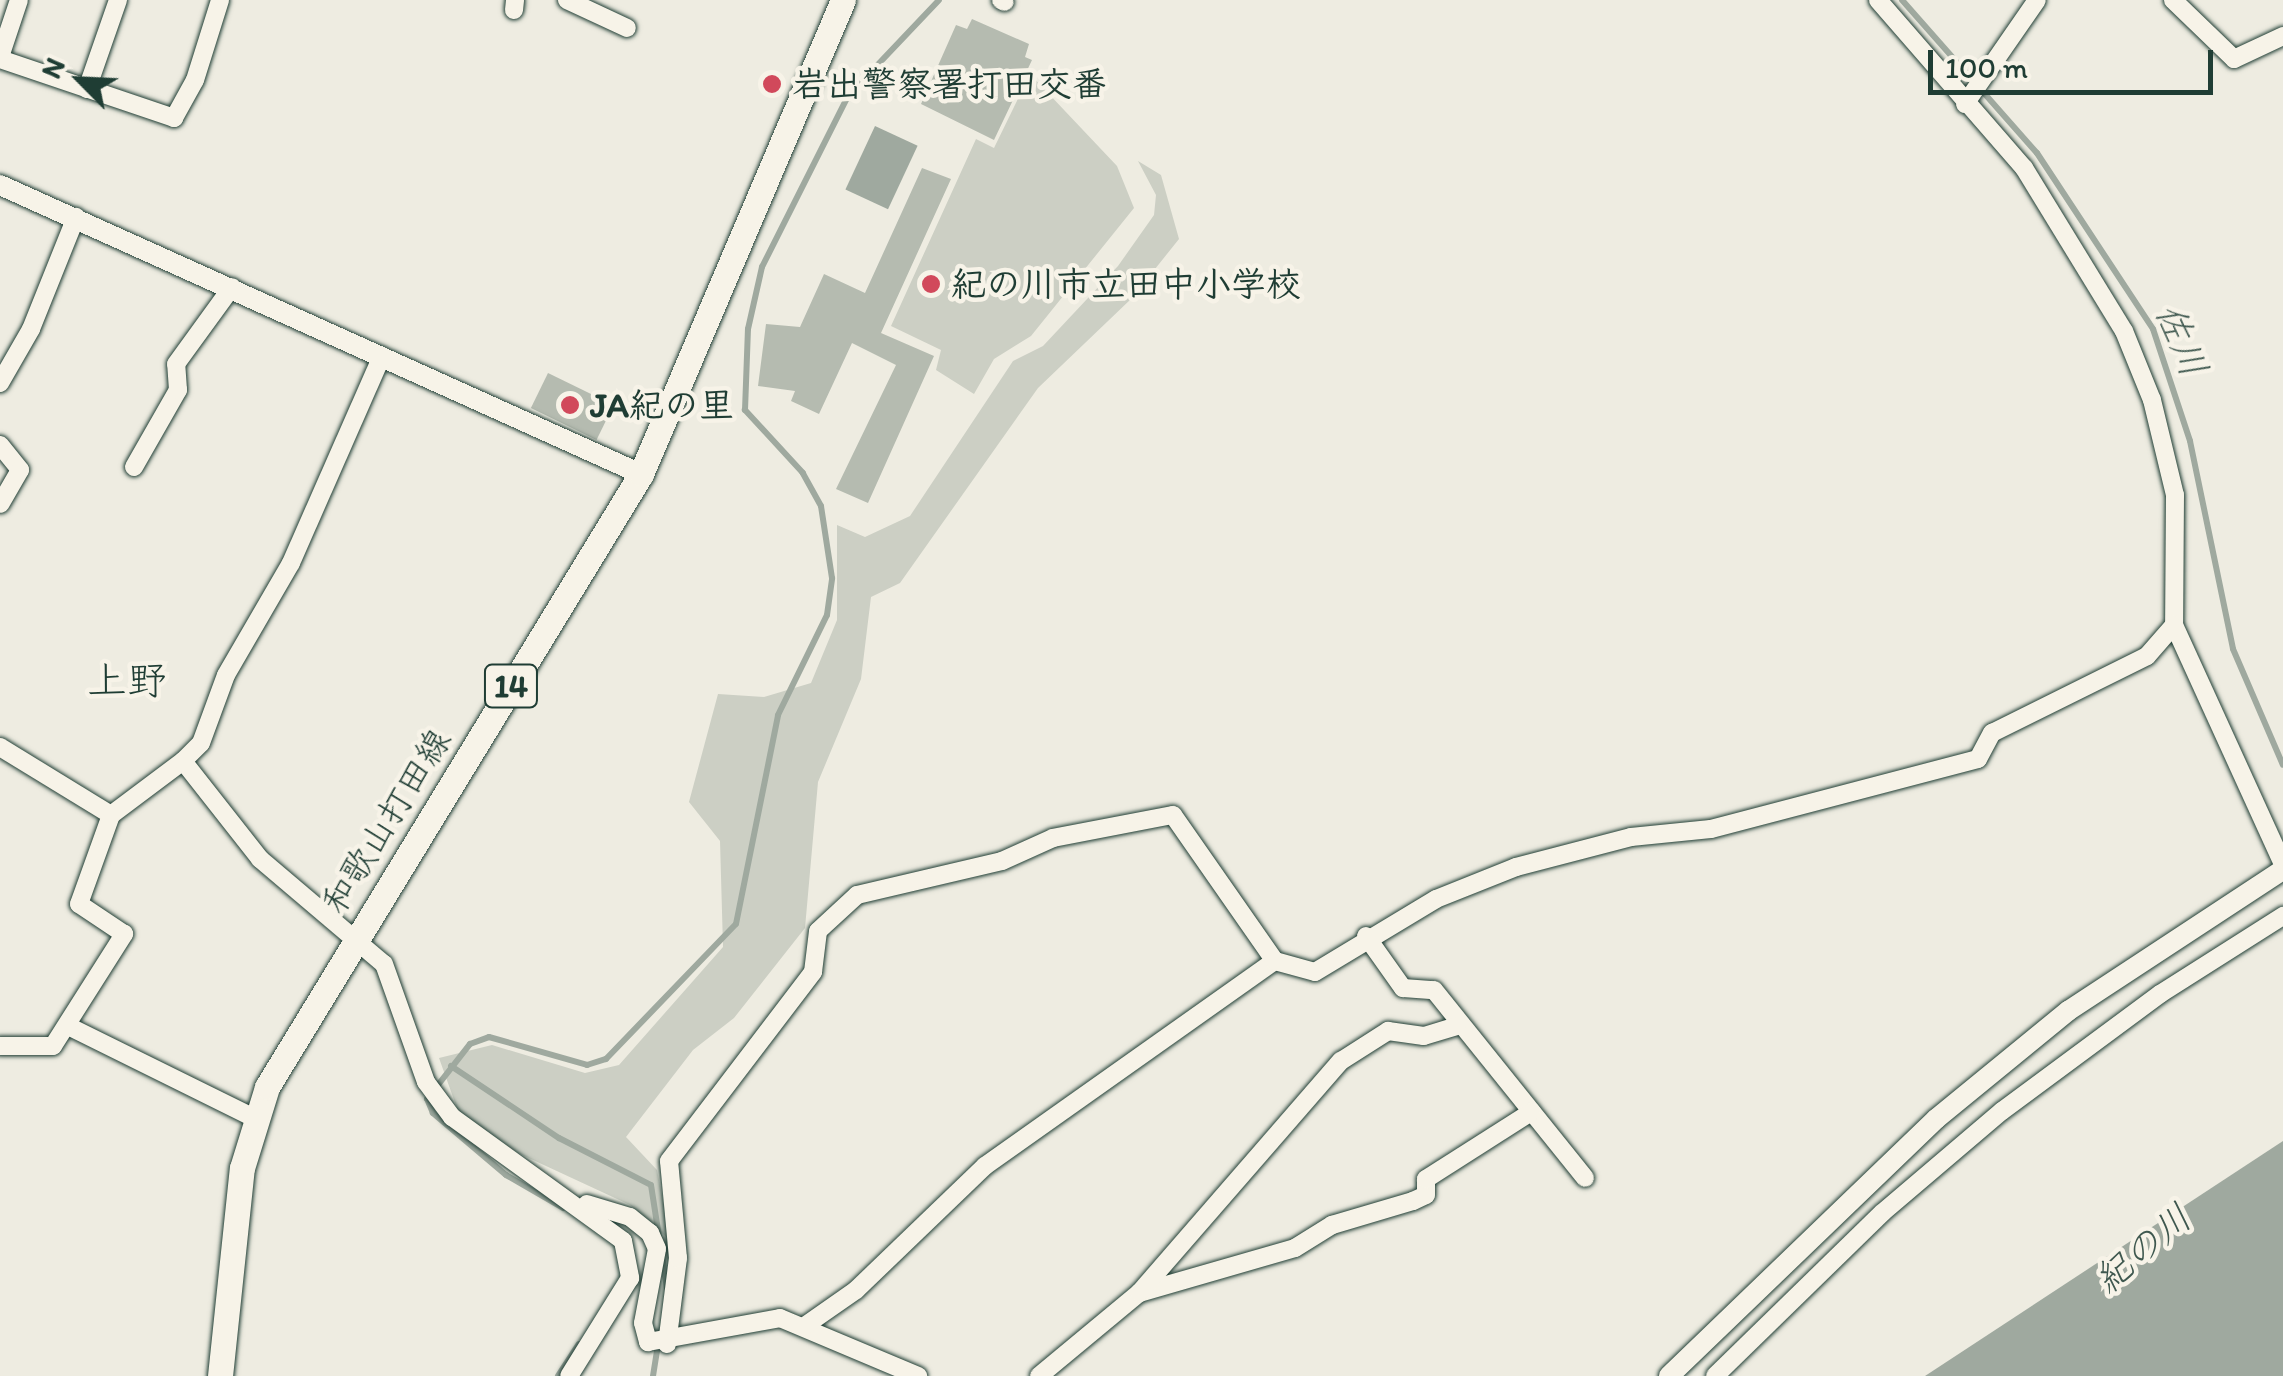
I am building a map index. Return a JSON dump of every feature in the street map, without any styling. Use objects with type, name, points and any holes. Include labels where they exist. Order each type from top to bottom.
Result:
[{"type":"main road","name":"和歌山打田線","points":[[220,1376],[254,1118],[285,1048],[641,474],[842,0]]},
{"type":"street","points":[[19,0],[0,58],[174,118],[195,80],[220,0]]},
{"type":"street","points":[[87,89],[118,0]]},
{"type":"street","points":[[567,0],[627,28]]},
{"type":"street","points":[[1669,1376],[1936,1118],[2068,1012],[2283,867],[2174,625],[2175,495],[2152,400],[2124,331],[2024,168],[1878,0]]},
{"type":"street","points":[[1967,101],[1990,76],[2037,0]]},
{"type":"street","points":[[2173,0],[2234,59],[2283,36]]},
{"type":"street","points":[[0,186],[641,474]]},
{"type":"street","points":[[0,382],[31,329],[76,217]]},
{"type":"street","points":[[134,466],[178,390],[176,364],[232,287]]},
{"type":"street","points":[[0,1046],[54,1046],[124,934],[79,904],[112,815],[184,761],[201,743],[226,675],[291,564],[382,356]]},
{"type":"street","points":[[0,445],[20,470],[0,504]]},
{"type":"street","points":[[667,1344],[678,1258],[670,1160],[813,972],[818,932],[857,895],[1002,862],[1052,838],[1174,816],[1275,961],[1315,972],[1366,936],[1516,867],[1631,836],[1711,829],[1978,759],[1992,733],[2146,656],[2174,625]]},
{"type":"street","points":[[0,747],[112,815]]},
{"type":"street","points":[[184,761],[260,859],[356,936],[384,964],[426,1082],[452,1117],[577,1201],[623,1240],[630,1278],[569,1376]]},
{"type":"street","points":[[1715,1376],[1882,1212],[2002,1111],[2160,994],[2283,916]]},
{"type":"street","points":[[1366,936],[1403,988],[1434,990],[1457,1026],[1585,1178]]},
{"type":"street","points":[[806,1325],[856,1290],[985,1166],[1275,961]]},
{"type":"street","points":[[68,1026],[254,1118]]},
{"type":"street","points":[[1039,1376],[1139,1293],[1341,1060],[1388,1031],[1424,1036],[1457,1026]]},
{"type":"street","points":[[1139,1293],[1295,1248],[1332,1226],[1414,1201],[1426,1195],[1426,1179],[1531,1112]]},
{"type":"street","points":[[577,1201],[630,1216],[650,1233],[656,1282],[643,1323],[648,1342],[667,1344],[748,1319],[806,1325],[918,1376]]},
{"type":"shaded area","points":[[1030,74],[1117,166],[1134,208],[1031,336],[994,359],[974,394],[936,370],[941,350],[891,326],[976,139],[994,148]]},
{"type":"shaded area","points":[[1138,161],[1161,175],[1179,239],[1131,299],[1038,388],[900,583],[871,597],[861,679],[818,782],[805,928],[734,1018],[693,1050],[626,1137],[657,1170],[671,1241],[630,1205],[518,1153],[458,1111],[439,1058],[492,1045],[585,1073],[619,1065],[723,947],[720,841],[689,802],[718,694],[764,697],[811,683],[837,620],[837,525],[865,537],[910,516],[1013,361],[1043,346],[1118,266],[1154,215],[1156,195]]},
{"type":"water","points":[[875,126],[918,146],[888,209],[845,189]]},
{"type":"water","name":"紀の川","points":[[2283,1141],[2283,1376],[1925,1376]]},
{"type":"building","points":[[972,19],[1029,44],[1025,57],[1032,60],[994,140],[921,104],[956,25],[967,29]]},
{"type":"building","points":[[922,168],[951,179],[881,333],[934,356],[868,503],[836,489],[896,365],[852,343],[819,414],[791,401],[795,391],[758,386],[766,324],[800,327],[824,274],[865,293]]},
{"type":"building","points":[[548,373],[614,405],[597,440],[531,408]]},
{"type":"waterway","points":[[563,1208],[506,1175],[433,1113],[427,1099],[470,1044],[489,1037],[587,1065],[606,1059],[736,924],[778,715],[827,615],[832,578],[821,506],[803,473],[745,410],[748,329],[762,267],[848,96],[939,0]]},
{"type":"waterway","name":"佐川","points":[[1902,0],[2037,153],[2153,329],[2190,441],[2233,649],[2283,765]]},
{"type":"waterway","points":[[451,1066],[559,1138],[651,1185],[667,1288]]},
{"type":"waterway","points":[[558,1376],[579,1344]]},
{"type":"waterway","points":[[653,1376],[658,1345]]},
{"type":"place","name":"岩出警察署打田交番","points":[[772,84]]},
{"type":"place","name":"紀の川市立田中小学校","points":[[931,284]]},
{"type":"place","name":"JA紀の里","points":[[570,405]]},
{"type":"district","name":"上野","points":[[127,680]]}]
